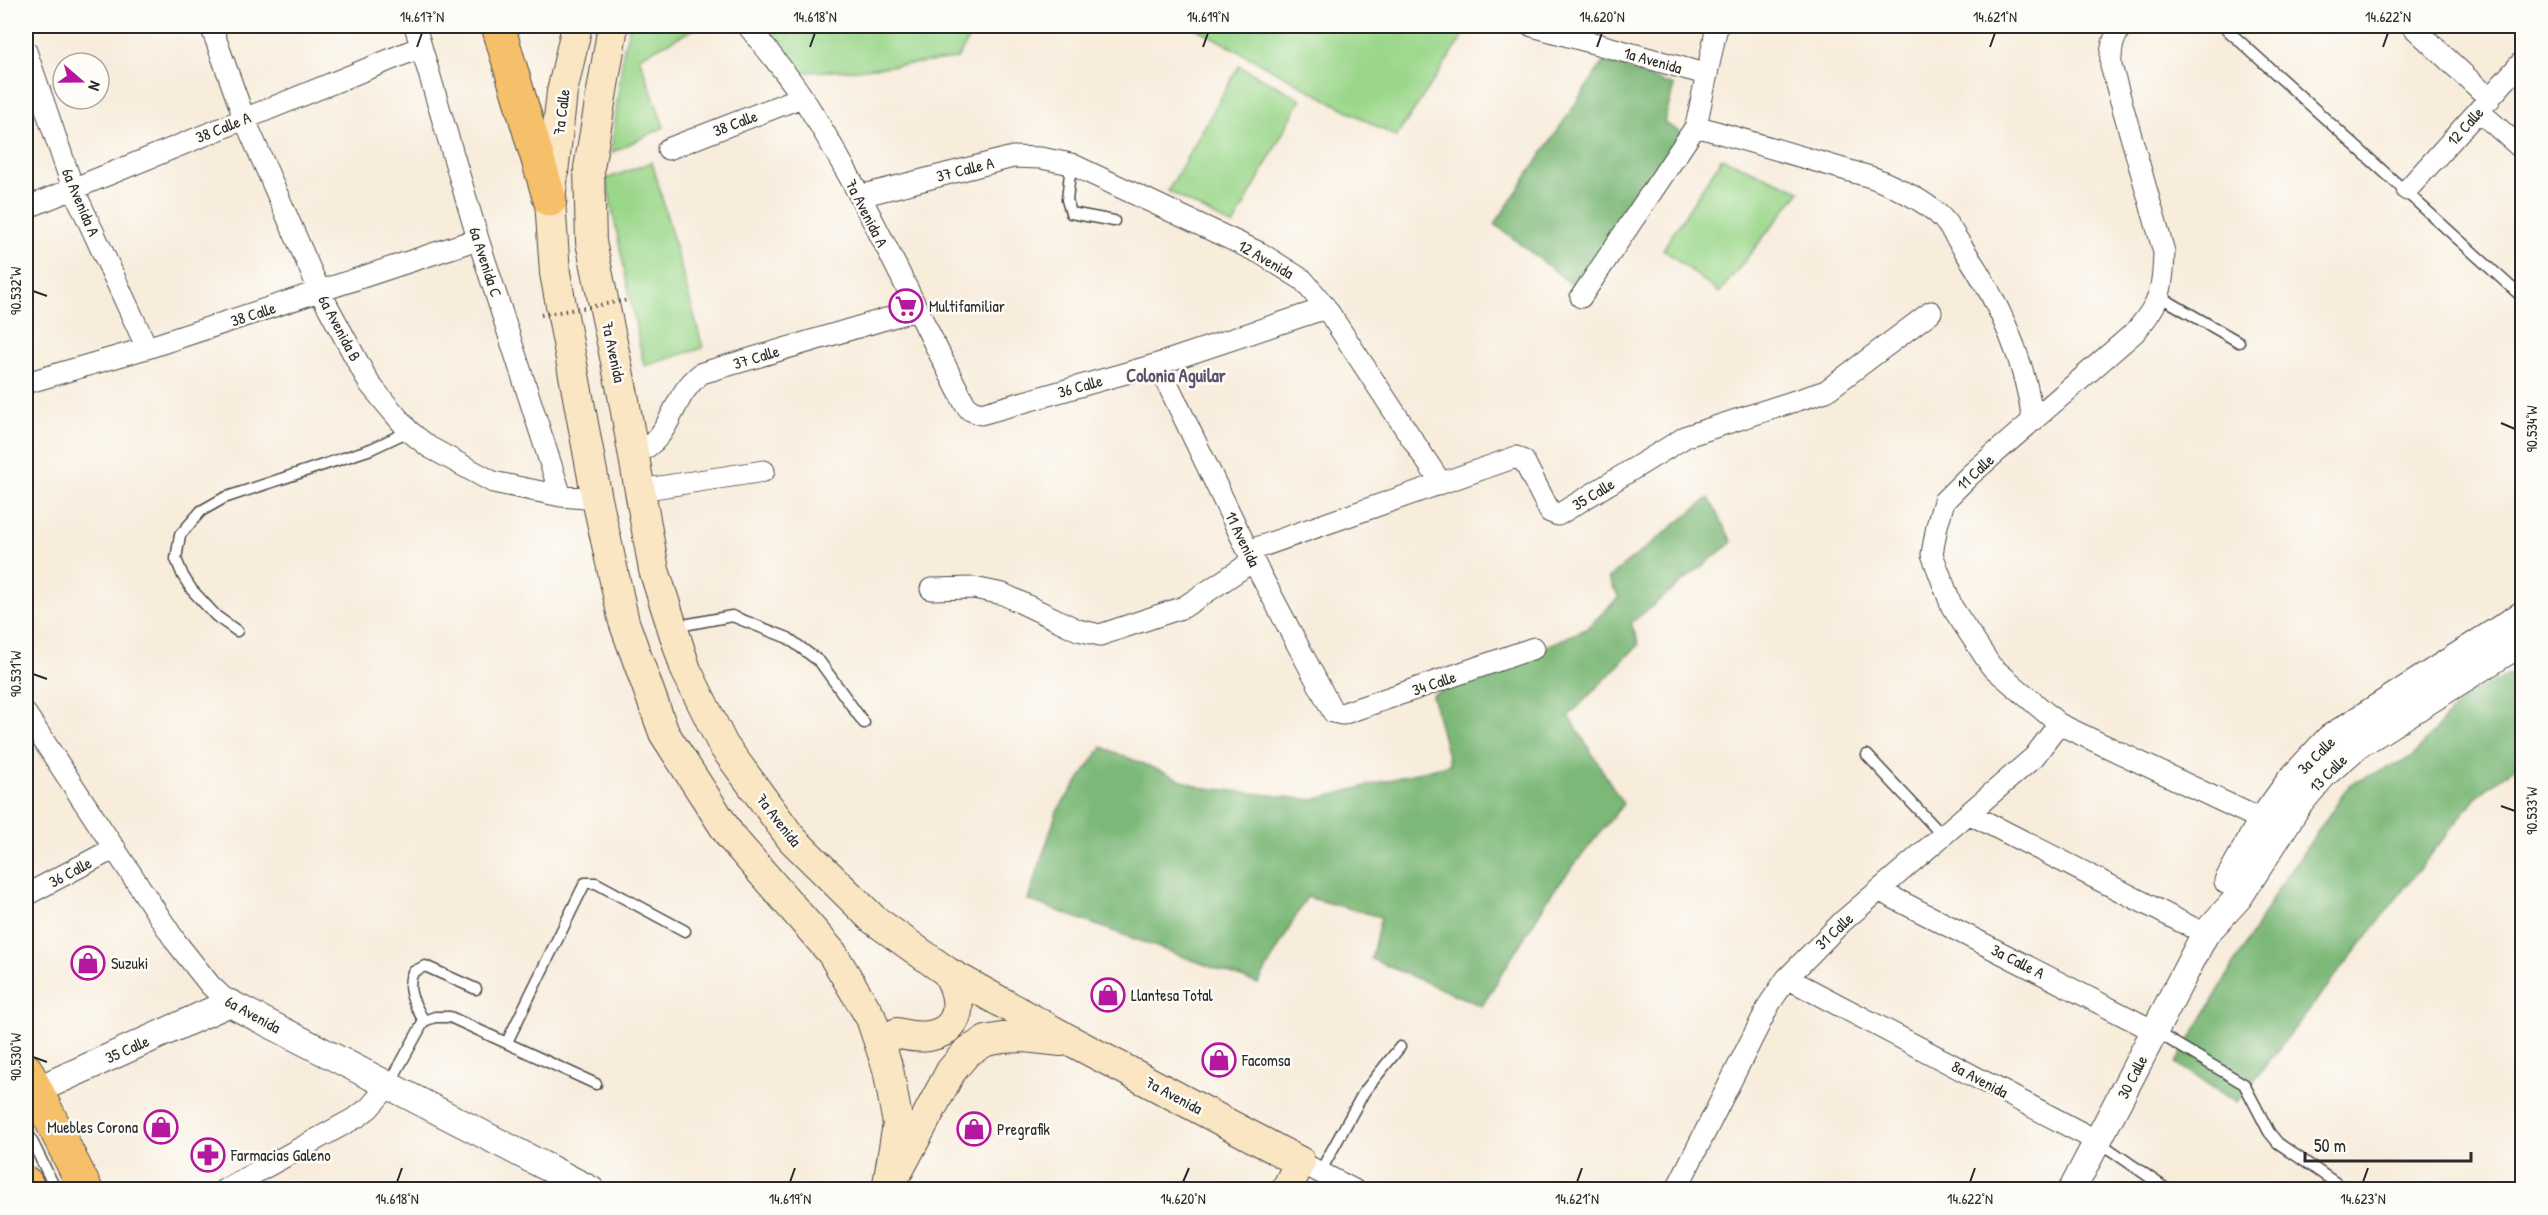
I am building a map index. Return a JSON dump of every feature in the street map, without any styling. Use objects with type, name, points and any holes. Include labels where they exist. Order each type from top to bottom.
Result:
[{"type":"main road","points":[[498,26],[550,200],[555,273],[597,499],[624,622],[664,734],[731,837],[832,953],[871,992],[897,1032],[903,1066],[903,1092],[888,1190]]},
{"type":"main road","name":"7a Calle","points":[[550,200],[562,92],[577,26]]},
{"type":"main road","name":"7a Avenida","points":[[613,26],[589,168],[591,242],[634,454],[654,570],[686,670],[723,745],[792,839],[873,919],[947,972],[1073,1042],[1310,1167]]},
{"type":"main road","points":[[832,953],[877,1032],[888,1069],[898,1124]]},
{"type":"main road","points":[[897,1032],[923,1038],[936,1035],[948,1028],[955,1017],[958,1002],[955,985],[947,972]]},
{"type":"main road","points":[[888,1190],[951,1071],[967,1052],[979,1044],[1002,1038],[1025,1037],[1073,1042]]},
{"type":"main road","points":[[29,1085],[86,1190]]},
{"type":"main road","points":[[1286,1190],[1310,1167]]},
{"type":"main road","points":[[26,1183],[29,1190]]},
{"type":"street","name":"6a Avenida B","points":[[211,26],[244,118],[320,291],[369,383],[409,431],[429,447],[493,482],[561,496],[597,499]]},
{"type":"street","name":"6a Avenida C","points":[[415,26],[478,239],[561,496]]},
{"type":"street","name":"7a Avenida A","points":[[748,26],[802,97],[860,196],[916,310],[970,410]]},
{"type":"street","name":"1a Avenida","points":[[1532,26],[1564,30],[1705,75]]},
{"type":"street","points":[[1581,297],[1696,126],[1717,26]]},
{"type":"street","name":"11 Calle","points":[[2122,26],[2117,31],[2110,50],[2111,66],[2164,252],[2163,282],[2159,296],[2150,314],[2134,332],[1970,475],[1944,501],[1932,554],[1952,607],[1991,666],[2059,724],[2262,820]]},
{"type":"street","points":[[2412,26],[2523,149]]},
{"type":"street","name":"38 Calle A","points":[[26,208],[421,47]]},
{"type":"street","name":"6a Avenida A","points":[[26,51],[73,188],[147,348]]},
{"type":"street","name":"12 Calle","points":[[2407,190],[2523,62]]},
{"type":"street","name":"38 Calle","points":[[668,149],[802,97]]},
{"type":"street","points":[[1696,126],[1874,178],[1940,215],[1992,293],[2013,344],[2028,391],[2033,421]]},
{"type":"street","name":"37 Calle A","points":[[860,196],[1013,157],[1041,158],[1071,164]]},
{"type":"street","name":"12 Avenida","points":[[1071,164],[1260,252],[1303,280],[1326,308],[1441,483]]},
{"type":"street","name":"38 Calle","points":[[26,383],[147,348],[478,239]]},
{"type":"street","name":"36 Calle","points":[[970,410],[981,414],[1158,364],[1326,308]]},
{"type":"street","name":"37 Calle","points":[[634,454],[654,445],[662,434],[682,393],[702,373],[916,310]]},
{"type":"street","name":"35 Calle","points":[[932,589],[974,588],[1003,594],[1078,630],[1100,635],[1184,607],[1241,569],[1250,555],[1516,457],[1521,458],[1550,512],[1558,515],[1688,436],[1826,391],[1931,312]]},
{"type":"street","name":"11 Avenida","points":[[1158,364],[1250,555],[1333,711]]},
{"type":"street","points":[[640,489],[764,471]]},
{"type":"street","name":"3a Calle","points":[[2205,934],[2223,890],[2262,820],[2290,781],[2330,738],[2401,706],[2523,615]]},
{"type":"street","name":"13 Calle","points":[[2191,963],[2205,934],[2239,897],[2298,805],[2323,775],[2401,706],[2523,642]]},
{"type":"street","name":"34 Calle","points":[[1333,711],[1342,714],[1534,648]]},
{"type":"street","name":"6a Avenida","points":[[26,714],[184,953],[210,985],[229,1003],[591,1190]]},
{"type":"street","name":"31 Calle","points":[[1676,1190],[1770,1003],[1788,978],[1836,928],[2034,757],[2059,724]]},
{"type":"street","points":[[1970,813],[2205,934]]},
{"type":"street","name":"36 Calle","points":[[26,896],[115,848]]},
{"type":"street","name":"3a Calle A","points":[[1880,891],[2156,1032]]},
{"type":"street","name":"30 Calle","points":[[2072,1190],[2191,963]]},
{"type":"street","name":"8a Avenida","points":[[1788,978],[2099,1142]]},
{"type":"street","name":"35 Calle","points":[[29,1085],[229,1003]]},
{"type":"street","points":[[224,1190],[357,1117],[369,1108],[389,1085]]},
{"type":"street","name":"7a Avenida","points":[[1310,1167],[1354,1190]]},
{"type":"lane","points":[[2223,26],[2523,297]]},
{"type":"lane","points":[[1071,164],[1067,200],[1071,213],[1114,221]]},
{"type":"lane","points":[[2159,296],[2239,342]]},
{"type":"lane","points":[[237,631],[216,616],[192,590],[183,576],[176,559],[180,535],[201,511],[224,498],[371,449],[409,431]]},
{"type":"lane","points":[[673,627],[732,616],[751,621],[788,638],[820,662],[864,723]]},
{"type":"lane","points":[[1867,755],[1943,836]]},
{"type":"lane","points":[[507,1041],[585,884],[596,883],[686,931]]},
{"type":"lane","points":[[424,1021],[410,992],[409,981],[413,972],[425,966],[476,989]]},
{"type":"lane","points":[[389,1085],[424,1021],[435,1017],[450,1017],[507,1041],[596,1084]]},
{"type":"lane","points":[[2156,1032],[2244,1084],[2269,1132],[2278,1143],[2346,1190]]},
{"type":"lane","points":[[1310,1167],[1364,1092],[1400,1047]]},
{"type":"lane","points":[[26,1129],[56,1190]]},
{"type":"lane","name":"8a Avenida","points":[[2099,1142],[2168,1190]]},
{"type":"path","points":[[541,315],[629,300]]},
{"type":"green space","points":[[630,26],[700,26],[639,57],[664,127],[611,153],[624,47]]},
{"type":"green space","points":[[765,26],[976,26],[957,59],[855,70],[802,72]]},
{"type":"green space","points":[[1192,26],[1470,26],[1396,137]]},
{"type":"green space","points":[[1604,61],[1674,86],[1664,123],[1684,134],[1580,291],[1495,224]]},
{"type":"green space","points":[[1239,66],[1301,99],[1233,226],[1168,191]]},
{"type":"green space","points":[[1722,158],[1800,191],[1719,293],[1663,249]]},
{"type":"green space","points":[[652,162],[703,348],[644,366],[606,179]]},
{"type":"green space","points":[[1709,498],[1732,542],[1631,623],[1639,644],[1569,716],[1623,804],[1551,894],[1482,1006],[1371,959],[1381,917],[1307,897],[1258,984],[1028,900],[1057,811],[1102,747],[1199,787],[1313,800],[1450,764],[1432,695],[1586,629],[1619,597],[1608,578]]},
{"type":"green space","points":[[2522,669],[2522,762],[2476,797],[2236,1103],[2176,1063],[2277,891],[2350,784],[2412,757],[2465,695]]},
{"type":"place","name":"Multifamiliar","points":[[906,306]]},
{"type":"place","name":"Suzuki","points":[[88,963]]},
{"type":"place","name":"Llantesa Total","points":[[1108,995]]},
{"type":"place","name":"Facomsa","points":[[1219,1060]]},
{"type":"place","name":"Muebles Corona","points":[[161,1127]]},
{"type":"place","name":"Pregrafik","points":[[974,1129]]},
{"type":"place","name":"Farmacias Galeno","points":[[208,1155]]},
{"type":"district","name":"Colonia Aguilar","points":[[1176,375]]}]
